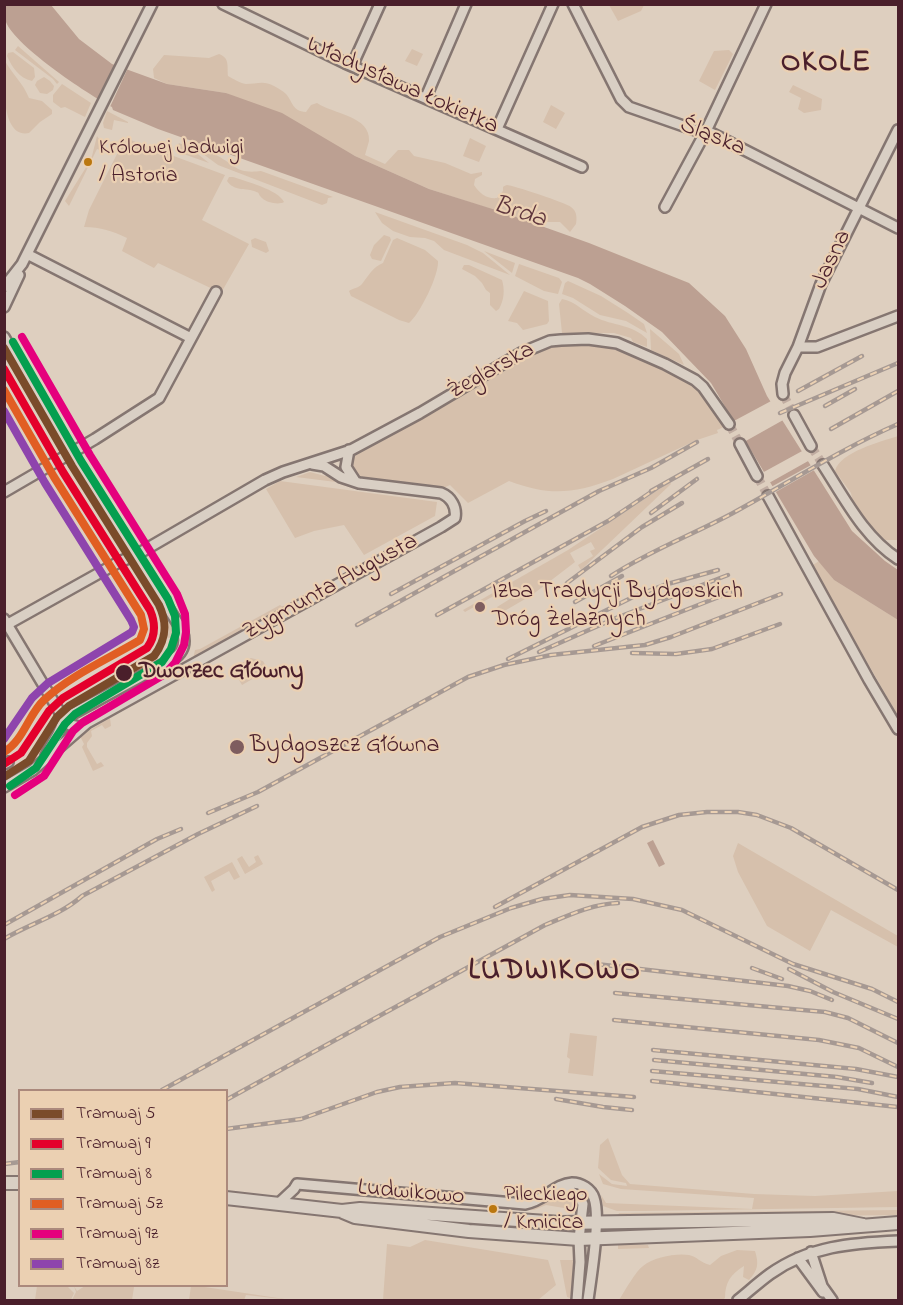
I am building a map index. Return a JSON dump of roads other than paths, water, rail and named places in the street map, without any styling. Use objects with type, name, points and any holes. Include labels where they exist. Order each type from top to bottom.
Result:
[{"type":"main road","points":[[229,1197],[342,1211],[360,1209],[526,1221],[595,1223],[832,1219],[863,1225]]},
{"type":"main road","points":[[342,1211],[355,1217],[468,1232],[579,1239],[821,1229],[898,1222]]},
{"type":"street","points":[[4,307],[22,264],[152,4]]},
{"type":"street","name":"Władysława Łokietka","points":[[223,4],[352,66],[582,167]]},
{"type":"street","points":[[352,66],[380,4]]},
{"type":"street","points":[[426,97],[466,4]]},
{"type":"street","points":[[497,129],[553,4]]},
{"type":"street","name":"Śląska","points":[[573,4],[621,99],[629,107],[695,130],[706,131],[898,228]]},
{"type":"street","points":[[665,207],[706,131],[766,4]]},
{"type":"street","name":"Jasna","points":[[783,394],[784,377],[798,347],[821,284],[898,130]]},
{"type":"street","points":[[27,254],[191,338]]},
{"type":"street","points":[[5,287],[22,264]]},
{"type":"street","points":[[4,492],[159,398],[216,292]]},
{"type":"street","points":[[798,347],[817,346],[898,316]]},
{"type":"street","points":[[4,337],[71,453],[182,630],[184,640],[183,649],[173,659],[63,719]]},
{"type":"street","name":"Żeglarska","points":[[6,622],[136,555],[265,480],[349,450],[420,413],[521,353],[550,341],[588,339],[617,344],[648,355],[695,380],[714,400],[729,424]]},
{"type":"street","points":[[794,415],[811,446]]},
{"type":"street","points":[[740,444],[757,476]]},
{"type":"street","points":[[349,450],[347,470],[355,481]]},
{"type":"street","points":[[312,464],[324,466],[341,477],[355,481]]},
{"type":"street","points":[[823,465],[870,535],[882,548],[898,559]]},
{"type":"street","name":"Zygmunta Augusta","points":[[4,787],[28,773],[80,727],[455,518],[456,511],[453,503],[441,493],[355,481]]},
{"type":"street","points":[[768,496],[873,688],[898,729]]},
{"type":"street","points":[[6,622],[63,719],[70,725],[80,727]]},
{"type":"street","name":"Zygmunta Augusta","points":[[45,759],[48,749],[62,729],[63,719]]},
{"type":"street","name":"Ludwikowo","points":[[279,1203],[297,1184],[521,1203],[535,1202],[566,1184],[583,1185],[594,1197],[595,1239],[588,1300]]},
{"type":"street","name":"Ludwikowo","points":[[549,1195],[568,1191],[578,1195],[583,1204],[581,1223]]},
{"type":"street","points":[[577,1300],[581,1223]]},
{"type":"street","points":[[742,1299],[770,1274],[811,1252],[844,1244],[898,1241]]},
{"type":"street","points":[[811,1252],[822,1286],[831,1299]]},
{"type":"street","points":[[798,1258],[818,1288],[831,1299]]},
{"type":"tunnel","points":[[783,394],[794,415]]},
{"type":"tunnel","points":[[729,424],[740,444]]},
{"type":"tunnel","points":[[811,446],[823,465]]},
{"type":"tunnel","points":[[757,476],[768,496]]},
{"type":"railway","points":[[798,391],[862,356]]},
{"type":"railway","points":[[780,413],[898,363]]},
{"type":"railway","points":[[825,406],[855,389]]},
{"type":"railway","points":[[831,429],[898,391]]},
{"type":"railway","points":[[611,576],[733,513],[856,444],[898,424]]},
{"type":"railway","points":[[357,625],[599,491],[651,468],[697,442]]},
{"type":"railway","points":[[651,491],[708,459]]},
{"type":"railway","points":[[651,513],[697,479]]},
{"type":"railway","points":[[437,615],[608,521],[657,488]]},
{"type":"railway","points":[[567,583],[642,527],[682,503]]},
{"type":"railway","points":[[391,594],[546,511]]},
{"type":"railway","points":[[508,659],[633,597],[664,585],[718,570]]},
{"type":"railway","points":[[539,652],[616,618],[728,575]]},
{"type":"railway","points":[[575,602],[622,576]]},
{"type":"railway","points":[[594,646],[734,591]]},
{"type":"railway","points":[[208,813],[258,792],[468,677],[504,665],[551,655],[645,645],[781,594]]},
{"type":"railway","points":[[632,653],[676,654],[712,649],[780,624]]},
{"type":"railway","points":[[4,939],[55,914],[82,896],[198,834],[257,806]]},
{"type":"railway","points":[[495,907],[642,827],[679,815],[707,812],[738,812],[757,815],[791,828],[898,890]]},
{"type":"railway","points":[[4,925],[157,839],[181,829]]},
{"type":"railway","points":[[164,1089],[440,937],[511,908],[542,899],[570,895],[633,899],[682,910],[793,964],[872,989],[898,1002]]},
{"type":"railway","points":[[228,1099],[545,925],[590,908],[618,903]]},
{"type":"railway","points":[[596,964],[788,986],[810,991],[832,1000]]},
{"type":"railway","points":[[752,968],[782,979]]},
{"type":"railway","points":[[789,969],[833,992],[898,1019]]},
{"type":"railway","points":[[615,993],[825,1012],[848,1018],[898,1043]]},
{"type":"railway","points":[[614,1020],[819,1040],[859,1048],[898,1067]]},
{"type":"railway","points":[[653,1050],[856,1069],[898,1077]]},
{"type":"railway","points":[[654,1060],[837,1077],[872,1083]]},
{"type":"railway","points":[[652,1071],[858,1089],[898,1097]]},
{"type":"railway","points":[[652,1081],[898,1107]]},
{"type":"railway","points":[[228,1129],[301,1119],[377,1092],[400,1087],[455,1083],[634,1097]]},
{"type":"railway","points":[[556,1099],[632,1110]]},
{"type":"railway","points":[[4,1164],[18,1162]]},
{"type":"tram line","name":"9z","points":[[15,795],[44,776],[73,731],[82,723],[165,674],[175,663],[184,645],[186,632],[185,614],[177,594],[90,455],[22,337]]},
{"type":"tram line","name":"8","points":[[10,786],[36,768],[65,724],[75,714],[162,662],[171,649],[176,633],[175,616],[168,599],[81,461],[13,342]]},
{"type":"tram line","name":"5","points":[[4,348],[72,466],[159,605],[165,625],[161,644],[154,656],[69,706],[57,717],[29,761],[4,777]]},
{"type":"tram line","name":"9","points":[[4,369],[63,472],[150,610],[154,630],[147,648],[63,698],[49,711],[21,753],[4,764]]},
{"type":"tram line","name":"5z","points":[[4,390],[54,477],[141,615],[144,629],[140,640],[78,675],[44,700],[16,741],[4,752]]},
{"type":"tram line","name":"8z","points":[[4,411],[45,483],[134,627],[132,632],[48,683],[32,698],[4,739]]},
{"type":"place","name":"Królowej Jadwigi / Astoria","points":[[88,162]]},
{"type":"place","name":"Izba Tradycji Bydgoskich Dróg Żelaznych","points":[[480,607]]},
{"type":"place","name":"Dworzec Główny","points":[[124,673]]},
{"type":"place","name":"Bydgoszcz Główna","points":[[237,747]]},
{"type":"place","name":"Pileckiego / Kmicica","points":[[493,1209]]},
{"type":"district","name":"OKOLE","points":[[826,65]]},
{"type":"district","name":"LUDWIKOWO","points":[[555,973]]},
{"type":"water label","name":"Brda","points":[[519,214]]}]
